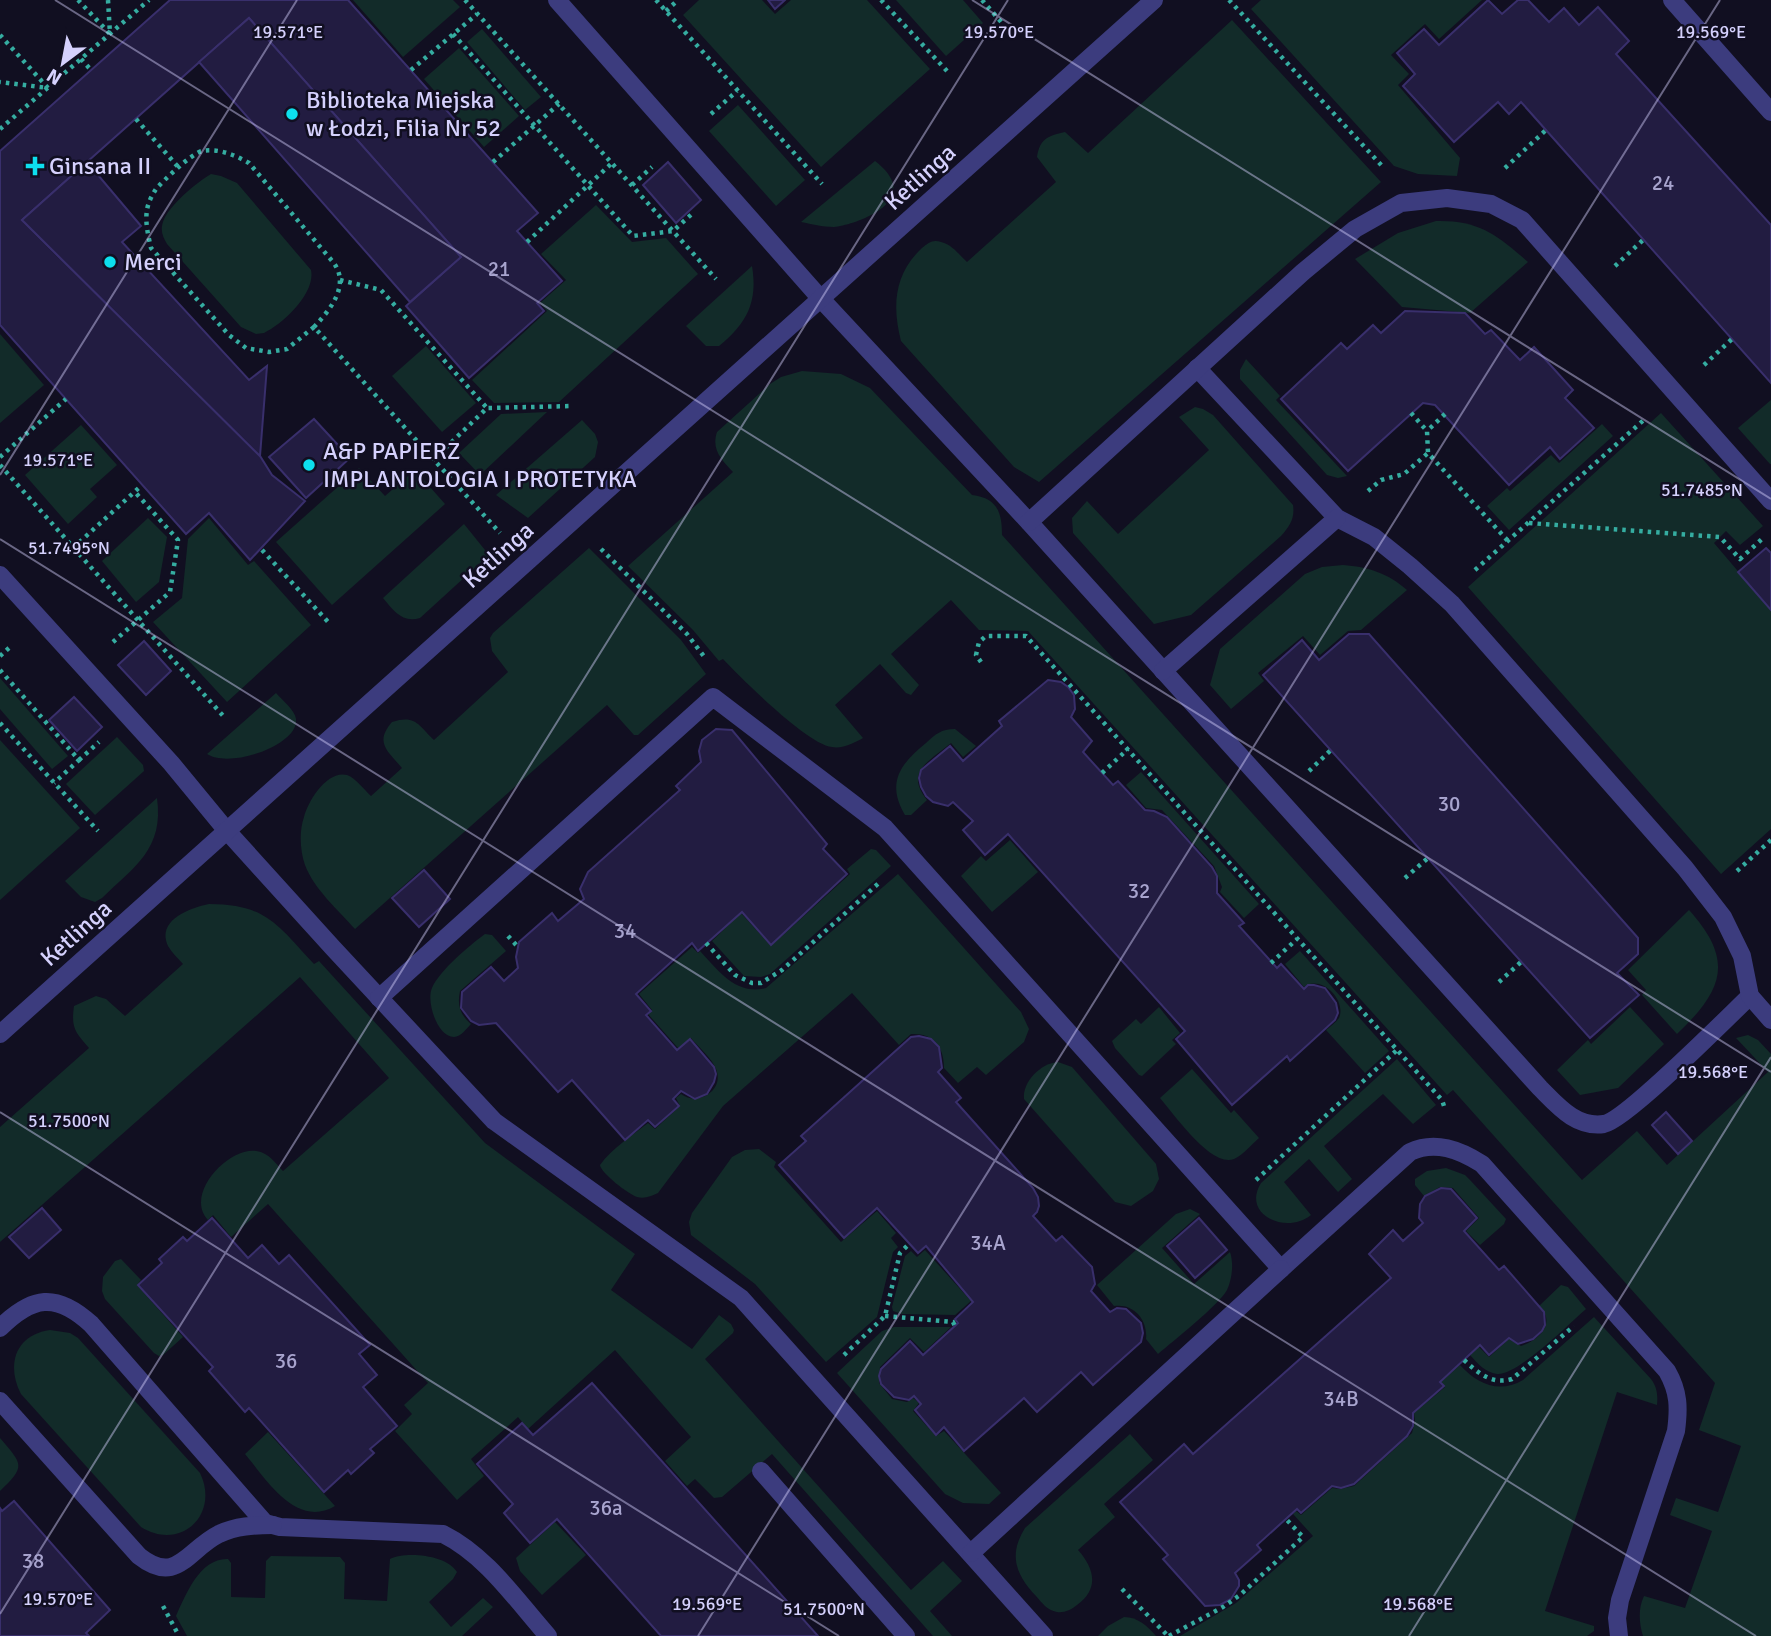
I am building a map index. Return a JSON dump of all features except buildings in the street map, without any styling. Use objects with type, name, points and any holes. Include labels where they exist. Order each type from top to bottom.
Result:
[{"type":"street","points":[[557,0],[821,299],[1028,522],[1514,1059],[1569,1115],[1592,1123],[1604,1124],[1614,1120],[1750,996]]},
{"type":"street","name":"Ketlinga","points":[[0,1034],[1154,0]]},
{"type":"street","points":[[1672,0],[1771,113]]},
{"type":"street","points":[[1028,522],[1303,272],[1355,229],[1401,203],[1447,198],[1491,204],[1522,220],[1771,501]]},
{"type":"street","points":[[1197,369],[1337,517],[1374,537],[1444,597],[1685,868],[1723,917],[1742,956],[1750,996],[1771,1020]]},
{"type":"street","points":[[1163,671],[1337,517]]},
{"type":"street","points":[[0,575],[379,998],[494,1121],[741,1298],[1044,1636]]},
{"type":"street","points":[[379,998],[713,697],[885,828],[1281,1269]]},
{"type":"street","points":[[971,1553],[1410,1152],[1421,1147],[1443,1148],[1464,1153],[1482,1164],[1667,1371],[1674,1384],[1678,1398],[1676,1431],[1620,1600],[1617,1618],[1619,1636]]},
{"type":"street","points":[[3,1320],[41,1301],[61,1304],[80,1314],[265,1523],[280,1527],[443,1534],[476,1555],[548,1636]]},
{"type":"street","points":[[0,1401],[139,1556],[151,1566],[164,1569],[176,1564],[221,1533],[242,1527],[273,1525]]},
{"type":"street","points":[[761,1471],[906,1636]]},
{"type":"path","points":[[78,0],[110,34]]},
{"type":"path","points":[[108,0],[110,34]]},
{"type":"path","points":[[0,129],[149,0]]},
{"type":"path","points":[[465,0],[716,279]]},
{"type":"path","points":[[656,0],[822,184]]},
{"type":"path","points":[[666,11],[678,0]]},
{"type":"path","points":[[881,0],[947,71]]},
{"type":"path","points":[[982,0],[1002,23]]},
{"type":"path","points":[[1229,0],[1382,167]]},
{"type":"path","points":[[411,70],[477,14]]},
{"type":"path","points":[[453,34],[533,127],[633,236],[673,231],[723,187]]},
{"type":"path","points":[[0,35],[48,88]]},
{"type":"path","points":[[80,59],[91,70]]},
{"type":"path","points":[[0,82],[48,88]]},
{"type":"path","points":[[493,162],[559,104]]},
{"type":"path","points":[[136,119],[179,168]]},
{"type":"path","points":[[196,153],[227,153],[249,163],[337,266],[340,280],[332,305],[314,327],[287,349],[269,352],[246,348],[229,335],[151,248],[147,232],[150,199],[156,189],[196,153]]},
{"type":"path","points":[[527,242],[612,163]]},
{"type":"path","points":[[340,280],[381,290],[487,408]]},
{"type":"path","points":[[314,327],[527,563]]},
{"type":"path","points":[[1444,597],[1675,392]]},
{"type":"path","points":[[0,457],[66,399]]},
{"type":"path","points":[[433,460],[487,408],[573,406]]},
{"type":"path","points":[[1411,413],[1427,431],[1428,453],[1508,541]]},
{"type":"path","points":[[1427,431],[1445,414]]},
{"type":"path","points":[[1337,517],[1381,480],[1404,474],[1428,453]]},
{"type":"path","points":[[0,465],[225,718]]},
{"type":"path","points":[[74,548],[142,485]]},
{"type":"path","points":[[84,669],[170,592],[178,540],[135,492]]},
{"type":"path","points":[[573,521],[687,635]]},
{"type":"path","points":[[1528,523],[1720,537],[1740,559],[1771,531]]},
{"type":"path","points":[[262,550],[330,624]]},
{"type":"path","points":[[981,662],[976,655],[976,648],[986,636],[1026,636],[1444,1104],[1448,1120],[1443,1148]]},
{"type":"path","points":[[0,670],[79,760],[54,783]]},
{"type":"path","points":[[0,723],[98,831]]},
{"type":"path","points":[[1102,773],[1128,749]]},
{"type":"path","points":[[706,943],[735,975],[744,981],[752,984],[769,979],[910,856]]},
{"type":"path","points":[[1271,963],[1297,939]]},
{"type":"path","points":[[1226,1208],[1397,1051]]},
{"type":"path","points":[[816,1382],[885,1316],[900,1253],[909,1244]]},
{"type":"path","points":[[1464,1360],[1489,1378],[1505,1381],[1513,1379],[1603,1299]]},
{"type":"path","points":[[885,1316],[953,1322],[955,1326]]},
{"type":"path","points":[[1122,1589],[1168,1636],[1240,1595],[1303,1537],[1286,1519]]},
{"type":"green space","points":[[353,0],[453,0],[460,7],[403,57]]},
{"type":"green space","points":[[699,0],[762,0],[775,14],[791,0],[867,0],[930,69],[821,167],[683,15]]},
{"type":"green space","points":[[896,0],[963,0],[983,23],[946,56]]},
{"type":"green space","points":[[1261,0],[1482,0],[1439,39],[1425,24],[1391,55],[1409,74],[1398,85],[1460,158],[1457,176],[1418,174],[1394,166],[1251,9]]},
{"type":"green space","points":[[1232,20],[1381,182],[1039,482],[1014,467],[901,341],[896,303],[901,280],[913,258],[933,241],[949,245],[967,262],[1056,182],[1037,157],[1045,139],[1065,132],[1088,153]]},
{"type":"green space","points":[[482,29],[541,97],[525,110],[467,42]]},
{"type":"green space","points":[[459,48],[519,116],[484,147],[424,79]]},
{"type":"green space","points":[[738,105],[805,180],[776,206],[709,131]]},
{"type":"green space","points":[[875,161],[889,175],[894,187],[892,197],[885,205],[865,218],[834,227],[801,222]]},
{"type":"green space","points":[[211,174],[237,183],[311,270],[311,279],[303,298],[289,315],[264,333],[256,334],[241,327],[167,244],[163,236],[163,222],[171,209],[191,188]]},
{"type":"green space","points":[[596,205],[632,242],[666,238],[698,274],[559,402],[494,403],[472,380],[547,311],[540,303],[566,280],[541,254]]},
{"type":"green space","points":[[1436,221],[1476,226],[1497,237],[1528,262],[1470,313],[1402,307],[1355,259],[1398,233]]},
{"type":"green space","points":[[752,266],[752,301],[743,320],[719,346],[706,346],[686,326]]},
{"type":"green space","points":[[0,334],[44,385],[0,423]]},
{"type":"green space","points":[[426,346],[476,403],[442,432],[392,376]]},
{"type":"green space","points":[[1246,359],[1280,396],[1276,400],[1347,476],[1338,478],[1327,475],[1240,379],[1240,370]]},
{"type":"green space","points":[[802,371],[841,374],[870,388],[972,495],[992,503],[1001,519],[1002,535],[1582,1180],[1637,1131],[1667,1165],[1768,1072],[1736,1038],[1748,1035],[1758,1040],[1771,1054],[1771,1636],[1643,1636],[1640,1611],[1644,1596],[1685,1608],[1712,1531],[1670,1515],[1676,1498],[1718,1512],[1741,1446],[1699,1430],[1715,1383],[1453,1090],[1447,1095],[1028,631],[979,630],[951,600],[891,654],[919,685],[911,695],[906,693],[880,664],[835,705],[863,738],[852,744],[832,747],[807,735],[759,695],[723,659],[719,661],[693,630],[628,566],[733,472],[722,459],[715,444],[717,432],[770,384],[781,377]]},
{"type":"green space","points":[[1771,400],[1771,464],[1770,464],[1738,428]]},
{"type":"green space","points":[[1195,407],[1213,415],[1293,505],[1293,514],[1281,536],[1191,615],[1154,624],[1073,533],[1072,518],[1087,501],[1118,534],[1209,450],[1179,417]]},
{"type":"green space","points":[[547,412],[480,475],[459,453],[501,414]]},
{"type":"green space","points":[[1661,413],[1763,526],[1740,545],[1726,531],[1714,543],[1771,610],[1771,829],[1721,874],[1468,587]]},
{"type":"green space","points":[[582,420],[595,434],[598,442],[595,457],[528,518],[496,495]]},
{"type":"green space","points":[[1602,424],[1613,436],[1509,530],[1487,506],[1507,488],[1510,491],[1551,455],[1559,463]]},
{"type":"green space","points":[[81,425],[117,465],[90,489],[97,497],[68,524],[25,475]]},
{"type":"green space","points":[[359,468],[385,496],[415,470],[445,504],[332,605],[276,542]]},
{"type":"green space","points":[[148,518],[167,537],[159,582],[136,602],[102,561]]},
{"type":"green space","points":[[209,518],[248,565],[254,561],[311,625],[227,702],[153,622],[182,598],[188,539]]},
{"type":"green space","points":[[464,524],[489,555],[420,618],[408,619],[399,615],[383,598]]},
{"type":"green space","points":[[589,548],[681,640],[706,674],[638,735],[634,735],[607,705],[355,929],[320,891],[305,865],[301,828],[314,795],[332,777],[347,775],[371,796],[402,768],[385,746],[384,736],[392,722],[412,720],[434,740],[508,672],[492,651],[490,638],[493,633]]},
{"type":"green space","points":[[1343,565],[1377,572],[1407,590],[1361,630],[1348,631],[1320,655],[1303,636],[1258,673],[1264,681],[1231,709],[1210,685],[1220,649],[1305,574],[1322,567]]},
{"type":"green space","points":[[0,678],[68,756],[52,769],[0,709]]},
{"type":"green space","points":[[276,693],[291,709],[296,719],[294,729],[287,738],[261,752],[231,759],[207,754]]},
{"type":"green space","points":[[955,729],[976,746],[963,757],[951,743],[928,761],[922,767],[918,781],[927,800],[911,815],[905,815],[899,804],[896,784],[903,767],[936,735]]},
{"type":"green space","points":[[117,737],[143,765],[144,771],[95,815],[66,784]]},
{"type":"green space","points":[[0,740],[80,828],[0,900]]},
{"type":"green space","points":[[1141,772],[1259,904],[1244,918],[1220,892],[1222,887],[1214,866],[1162,810],[1146,808],[1126,785]]},
{"type":"green space","points":[[157,798],[156,831],[151,844],[136,866],[95,902],[81,897],[65,881]]},
{"type":"green space","points":[[1010,840],[1038,872],[992,912],[961,876],[981,856],[986,861]]},
{"type":"green space","points":[[871,849],[876,850],[891,866],[770,974],[761,977],[744,976],[712,941],[741,913],[771,946],[850,874],[847,869]]},
{"type":"green space","points":[[898,874],[1021,1012],[1029,1029],[1024,1042],[986,1075],[977,1067],[958,1083],[944,1068],[942,1053],[936,1042],[919,1034],[911,1034],[899,1045],[852,993],[723,1106],[658,1193],[637,1197],[610,1178],[600,1165],[617,1147],[648,1123],[655,1129],[680,1106],[676,1098],[681,1094],[695,1099],[708,1094],[717,1084],[716,1069],[708,1057],[691,1038],[678,1048],[648,1014],[652,1010],[639,994],[692,947],[698,953],[700,951],[728,980],[737,985],[755,989],[766,988]]},
{"type":"green space","points":[[209,904],[245,908],[258,913],[280,928],[314,964],[319,961],[485,1143],[635,1254],[611,1290],[692,1349],[719,1315],[731,1324],[733,1333],[705,1359],[911,1590],[943,1561],[962,1581],[930,1611],[952,1636],[933,1636],[772,1454],[722,1497],[714,1498],[695,1479],[687,1486],[665,1461],[691,1437],[615,1350],[528,1429],[518,1417],[471,1459],[484,1476],[457,1500],[395,1431],[412,1414],[404,1405],[428,1383],[268,1204],[231,1237],[213,1215],[208,1220],[202,1209],[202,1196],[207,1183],[226,1161],[252,1151],[266,1154],[283,1171],[389,1078],[300,977],[0,1242],[0,1127],[89,1048],[75,1029],[74,1006],[96,996],[106,999],[125,1016],[183,964],[168,946],[167,929],[171,922],[185,912]]},
{"type":"green space","points":[[1689,910],[1704,928],[1713,945],[1718,960],[1718,975],[1705,1003],[1677,1034],[1642,995],[1646,990],[1628,970]]},
{"type":"green space","points":[[485,934],[492,935],[506,951],[460,991],[460,1009],[471,1024],[459,1036],[448,1035],[434,1017],[432,988],[448,966]]},
{"type":"green space","points":[[1300,951],[1389,1051],[1365,1073],[1326,1030],[1339,1018],[1336,996],[1317,984],[1304,987],[1285,964]]},
{"type":"green space","points":[[1159,1007],[1180,1033],[1172,1040],[1176,1044],[1142,1076],[1115,1048],[1112,1041],[1136,1019],[1141,1024]]},
{"type":"green space","points":[[1630,1007],[1664,1044],[1618,1088],[1580,1095],[1557,1070],[1588,1040],[1591,1044]]},
{"type":"green space","points":[[1397,1059],[1436,1105],[1413,1124],[1383,1094],[1324,1146],[1352,1179],[1338,1192],[1309,1159],[1284,1182],[1311,1215],[1290,1223],[1279,1222],[1262,1212],[1257,1204],[1256,1194],[1261,1183]]},
{"type":"green space","points":[[1058,1062],[1072,1067],[1156,1164],[1159,1179],[1153,1191],[1131,1206],[1115,1202],[1024,1099],[1026,1086],[1034,1074],[1045,1066]]},
{"type":"green space","points":[[1192,1069],[1231,1113],[1234,1110],[1259,1138],[1234,1159],[1225,1160],[1204,1148],[1160,1098]]},
{"type":"green space","points":[[759,1149],[776,1162],[774,1167],[841,1242],[877,1211],[896,1233],[891,1238],[898,1247],[893,1252],[877,1317],[826,1362],[755,1284],[691,1235],[689,1222],[692,1213],[732,1157],[745,1150]]},
{"type":"green space","points":[[1446,1168],[1465,1175],[1506,1219],[1504,1224],[1480,1245],[1466,1231],[1479,1218],[1453,1188],[1440,1187],[1424,1196],[1415,1185],[1415,1179],[1427,1171]]},
{"type":"green space","points":[[1190,1209],[1200,1214],[1162,1248],[1194,1284],[1230,1252],[1231,1276],[1222,1297],[1158,1354],[1146,1339],[1145,1325],[1138,1314],[1128,1307],[1114,1306],[1097,1285],[1176,1214]]},
{"type":"green space","points":[[925,1250],[971,1301],[955,1315],[902,1314],[893,1311],[905,1256],[911,1251],[917,1257]]},
{"type":"green space","points":[[121,1259],[141,1280],[137,1285],[183,1337],[163,1355],[154,1353],[105,1299],[102,1291],[103,1277],[115,1261]]},
{"type":"green space","points":[[1561,1285],[1568,1287],[1586,1309],[1530,1358],[1517,1367],[1497,1374],[1485,1369],[1470,1355],[1479,1347],[1489,1357],[1509,1339],[1521,1346],[1534,1340],[1546,1325],[1544,1312],[1539,1306]]},
{"type":"green space","points":[[1594,1317],[1651,1379],[1656,1388],[1657,1405],[1617,1392],[1545,1611],[1594,1626],[1594,1631],[1587,1636],[1180,1636],[1236,1603],[1313,1536],[1293,1514],[1296,1511],[1301,1515],[1332,1488],[1354,1486],[1412,1433],[1414,1413],[1445,1387],[1441,1382],[1460,1365],[1489,1385],[1514,1384],[1523,1380]]},
{"type":"green space","points":[[894,1327],[951,1327],[924,1352],[910,1338],[880,1367],[879,1383],[892,1399],[907,1402],[913,1398],[919,1403],[913,1411],[936,1436],[944,1431],[1001,1493],[989,1504],[963,1503],[945,1494],[837,1373],[882,1331]]},
{"type":"green space","points":[[50,1330],[70,1333],[78,1338],[200,1473],[205,1488],[205,1502],[201,1515],[183,1532],[156,1534],[141,1527],[21,1394],[14,1372],[17,1353],[29,1338]]},
{"type":"green space","points":[[268,1432],[335,1506],[321,1511],[307,1511],[295,1506],[272,1488],[245,1454]]},
{"type":"green space","points":[[1130,1434],[1153,1460],[1104,1504],[1115,1517],[1078,1550],[1091,1571],[1092,1585],[1089,1592],[1070,1610],[1050,1610],[1029,1588],[1019,1572],[1016,1556],[1020,1538],[1025,1528]]},
{"type":"green space","points":[[0,1438],[18,1465],[14,1476],[0,1491]]},
{"type":"green space","points":[[555,1522],[586,1555],[542,1595],[520,1571],[516,1558]]},
{"type":"green space","points":[[406,1555],[436,1558],[452,1566],[457,1572],[429,1602],[451,1627],[483,1598],[493,1607],[462,1636],[187,1636],[176,1616],[189,1588],[209,1564],[228,1559],[231,1563],[231,1597],[265,1598],[266,1561],[271,1556],[340,1557],[345,1563],[344,1599],[387,1601],[390,1559]]},
{"type":"green space","points":[[1124,1617],[1138,1620],[1156,1636],[1098,1636],[1108,1626]]},
{"type":"place","name":"Biblioteka Miejska w Łodzi, Filia Nr 52","points":[[292,114]]},
{"type":"place","name":"Ginsana II","points":[[35,166]]},
{"type":"place","name":"Merci","points":[[110,262]]},
{"type":"place","name":"A&P PAPIERZ IMPLANTOLOGIA I PROTETYKA","points":[[309,465]]}]
